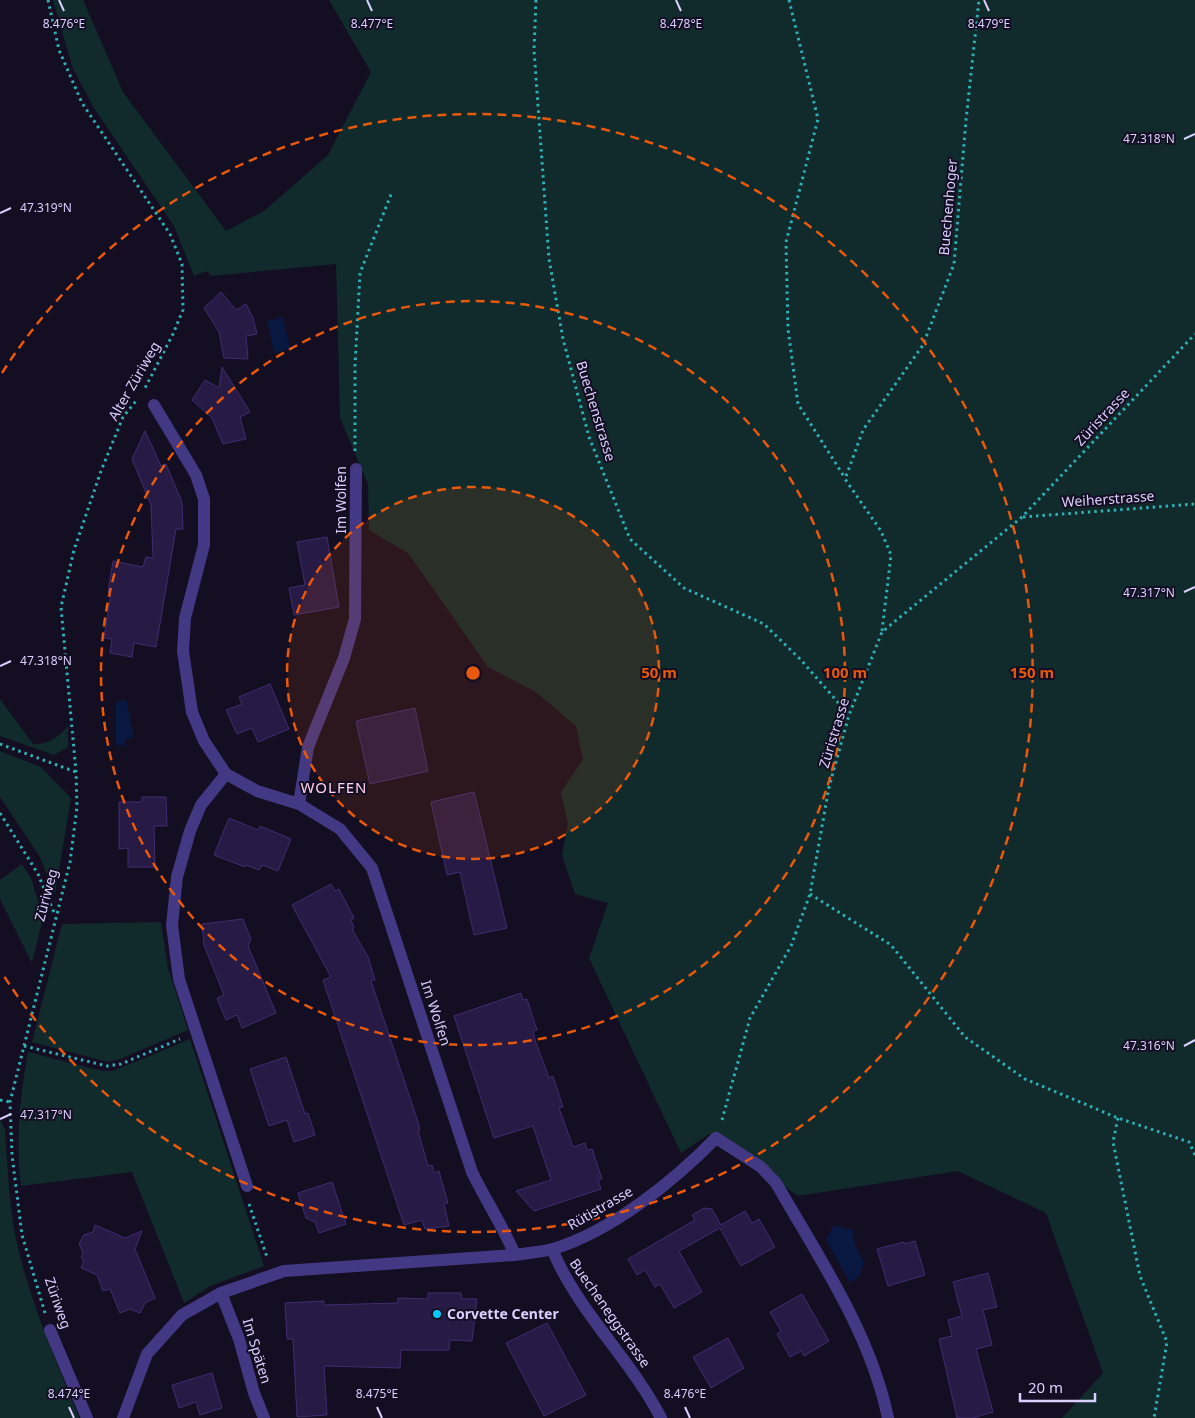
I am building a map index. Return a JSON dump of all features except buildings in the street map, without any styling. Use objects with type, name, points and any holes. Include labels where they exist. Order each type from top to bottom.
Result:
[{"type":"street","name":"Im Wolfen","points":[[154,405],[196,475],[204,499],[204,545],[186,609],[183,651],[192,712],[204,741],[226,774],[257,790],[299,804],[340,828],[372,868],[472,1172],[485,1199],[504,1228],[515,1255]]},
{"type":"street","name":"Im Wolfen","points":[[299,804],[308,747],[344,658],[355,619],[356,469]]},
{"type":"street","points":[[226,774],[201,805],[190,831],[177,877],[172,924],[179,979],[247,1186]]},
{"type":"street","points":[[716,1138],[761,1167],[776,1183],[862,1334],[882,1387],[888,1418]]},
{"type":"street","name":"Rütistrasse","points":[[123,1418],[147,1354],[182,1315],[220,1293],[284,1271],[515,1255],[552,1250],[578,1240],[657,1192],[689,1166],[716,1138]]},
{"type":"street","name":"Buecheneggstrasse","points":[[552,1250],[570,1286],[635,1374],[662,1418]]},
{"type":"street","name":"Im Späten","points":[[220,1293],[240,1339],[254,1394],[264,1418]]},
{"type":"street","name":"Züriweg","points":[[50,1330],[86,1418]]},
{"type":"path","name":"Alter Züriweg","points":[[48,0],[59,50],[82,103],[170,234],[182,264],[183,310],[173,334],[144,390]]},
{"type":"path","name":"Buechenstrasse","points":[[536,0],[534,50],[549,259],[564,340],[589,437],[630,539],[684,588],[764,624],[801,660],[850,715]]},
{"type":"path","points":[[789,0],[818,119],[786,242],[788,329],[798,404],[845,479],[882,531],[891,555],[882,632]]},
{"type":"path","name":"Buechenhoger","points":[[845,479],[863,430],[923,345],[954,264],[966,120],[980,0]]},
{"type":"path","name":"Im Wolfen","points":[[356,469],[354,364],[360,273],[392,192]]},
{"type":"path","name":"Züristrasse","points":[[716,1138],[750,1018],[791,946],[810,894],[829,787],[850,715],[882,632],[1022,517],[1195,334]]},
{"type":"path","name":"Alter Züriweg","points":[[76,772],[61,608],[74,550],[101,471],[123,417],[139,397]]},
{"type":"path","name":"Weiherstrasse","points":[[1022,517],[1195,504]]},
{"type":"path","points":[[0,744],[76,772]]},
{"type":"path","name":"Züriweg","points":[[50,1330],[22,1235],[12,1155],[10,1102],[55,915],[70,862],[78,807],[76,772]]},
{"type":"path","points":[[0,813],[38,874],[55,915]]},
{"type":"path","points":[[810,894],[891,945],[965,1037],[1026,1079],[1118,1118],[1189,1142],[1195,1155]]},
{"type":"path","points":[[24,1046],[107,1066],[121,1064],[196,1032]]},
{"type":"path","points":[[0,1100],[10,1102]]},
{"type":"path","points":[[1118,1118],[1113,1142],[1140,1276],[1167,1342],[1154,1418]]},
{"type":"path","points":[[247,1186],[247,1197],[273,1275]]},
{"type":"green space","points":[[53,0],[83,0],[123,92],[226,231],[264,211],[328,155],[371,72],[329,0],[1195,0],[1195,1418],[1062,1418],[1103,1373],[1046,1213],[958,1171],[798,1196],[709,1134],[681,1153],[589,958],[608,903],[575,894],[562,855],[568,824],[561,792],[583,759],[576,726],[536,692],[488,667],[408,553],[369,530],[368,484],[340,418],[336,264],[211,276],[207,271],[194,276],[174,226],[94,108],[73,69]]},
{"type":"green space","points":[[0,699],[33,744],[52,740],[68,726],[68,747],[54,755],[0,736]]},
{"type":"green space","points":[[0,751],[41,767],[71,798],[55,894],[40,857],[0,797]]},
{"type":"green space","points":[[22,864],[31,878],[43,918],[32,963],[0,899],[0,880]]},
{"type":"green space","points":[[161,922],[168,968],[188,1030],[120,1059],[108,1062],[32,1042],[62,924]]},
{"type":"green space","points":[[190,1039],[264,1266],[210,1286],[184,1303],[132,1172],[21,1186],[18,1135],[28,1052],[102,1071],[113,1071]]},
{"type":"green space","points":[[0,1119],[5,1130],[11,1207],[19,1252],[38,1315],[79,1418],[0,1418]]},
{"type":"water","points":[[283,317],[290,349],[274,353],[267,321]]},
{"type":"water","points":[[126,700],[134,737],[125,739],[125,746],[116,745],[116,702]]},
{"type":"water","points":[[834,1225],[853,1230],[854,1241],[864,1263],[859,1277],[850,1282],[826,1240]]},
{"type":"place","name":"Corvette Center","points":[[437,1314]]},
{"type":"district","name":"WOLFEN","points":[[334,788]]}]
